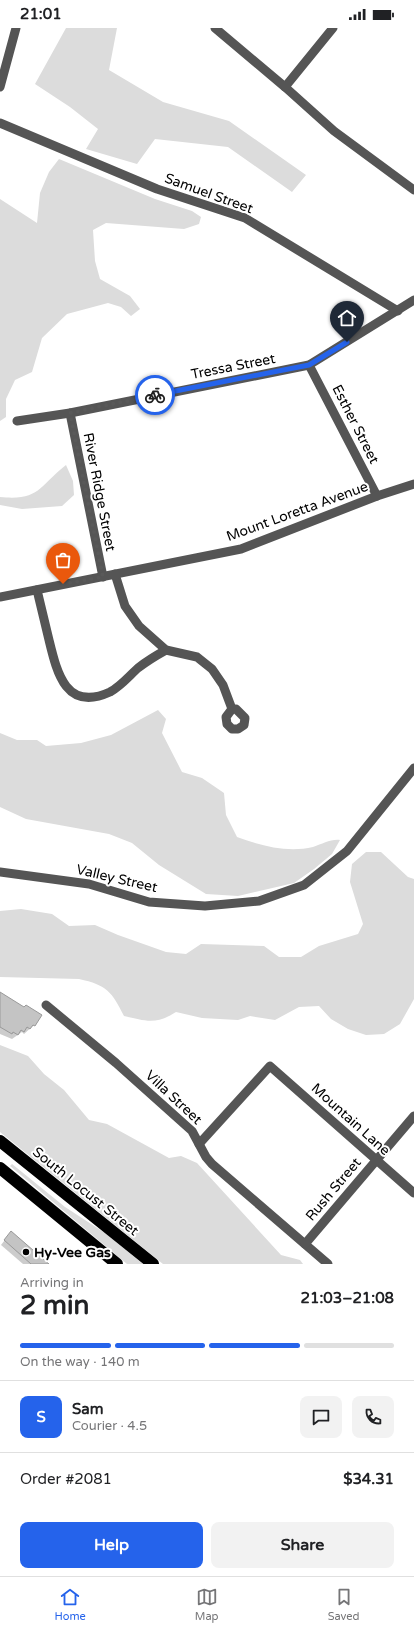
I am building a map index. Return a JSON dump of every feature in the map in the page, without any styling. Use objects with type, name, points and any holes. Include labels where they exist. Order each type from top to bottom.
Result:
[{"type":"highway","name":"South Locust Street","points":[[0,1141],[153,1264]]},
{"type":"highway","points":[[0,1168],[117,1264]]},
{"type":"street","points":[[0,87],[16,28]]},
{"type":"street","points":[[215,28],[285,87],[334,131],[414,190]]},
{"type":"street","points":[[285,87],[333,28]]},
{"type":"street","name":"Samuel Street","points":[[0,122],[157,190],[245,218],[398,311]]},
{"type":"street","name":"Tressa Street","points":[[17,421],[70,413],[309,365],[414,300]]},
{"type":"street","name":"Esther Street","points":[[309,365],[377,496]]},
{"type":"street","name":"River Ridge Street","points":[[70,413],[103,577]]},
{"type":"street","name":"Mount Loretta Avenue","points":[[0,597],[241,549],[377,496],[414,484]]},
{"type":"street","points":[[115,574],[121,596],[131,615],[139,626],[166,650],[197,657],[212,669],[223,685],[232,709]]},
{"type":"street","points":[[37,590],[56,668],[63,685],[73,694],[85,698],[111,692],[147,661],[166,650]]},
{"type":"street","name":"Valley Street","points":[[0,872],[89,884],[149,902],[205,906],[259,901],[304,885],[347,852],[414,768]]},
{"type":"street","name":"Villa Street","points":[[46,1005],[116,1063],[192,1131],[206,1157],[212,1164],[328,1264]]},
{"type":"street","name":"Mountain Lane","points":[[199,1144],[270,1066],[414,1193]]},
{"type":"street","name":"Rush Street","points":[[305,1244],[414,1116]]},
{"type":"shaded area","points":[[66,28],[117,28],[109,70],[163,102],[229,121],[306,175],[292,192],[228,147],[155,139],[137,164],[86,149],[98,129],[70,107],[35,84]]},
{"type":"shaded area","points":[[59,159],[155,199],[192,211],[201,217],[199,224],[184,229],[106,223],[93,230],[95,261],[100,279],[130,296],[140,309],[131,316],[121,307],[108,303],[67,314],[42,338],[32,372],[15,380],[6,399],[6,417],[0,421],[0,199],[37,223],[40,193],[49,172]]},
{"type":"shaded area","points":[[66,465],[73,481],[74,495],[62,506],[22,509],[0,505],[0,497],[23,497],[38,490]]},
{"type":"shaded area","points":[[158,710],[166,719],[162,733],[182,772],[202,778],[224,793],[226,815],[237,837],[265,846],[284,849],[304,849],[330,841],[340,840],[332,854],[294,883],[238,896],[206,894],[159,865],[132,843],[109,834],[26,819],[0,807],[0,733],[17,740],[37,740],[46,746],[81,743],[111,735]]},
{"type":"shaded area","points":[[366,852],[381,852],[408,877],[414,879],[414,999],[400,1024],[384,1034],[366,1035],[348,1029],[331,1019],[319,1006],[299,1007],[275,1020],[250,1016],[238,1020],[202,1018],[176,1012],[163,1019],[151,1021],[124,1016],[116,1001],[108,991],[88,981],[79,979],[0,977],[0,911],[21,909],[52,914],[69,926],[95,925],[166,952],[186,954],[201,944],[264,946],[279,957],[301,957],[319,946],[358,934],[363,924],[350,882],[352,864]]},
{"type":"shaded area","points":[[0,1045],[28,1056],[44,1074],[64,1090],[89,1120],[107,1124],[169,1158],[181,1156],[197,1163],[281,1255],[300,1260],[303,1264],[163,1264],[0,1132]]},
{"type":"shaded area","points":[[12,1164],[65,1207],[105,1233],[143,1264],[127,1264],[10,1166]]},
{"type":"building","points":[[0,992],[24,1007],[26,1005],[42,1015],[35,1026],[33,1025],[30,1029],[27,1027],[24,1032],[21,1030],[18,1035],[13,1032],[12,1034],[0,1027]]},
{"type":"building","name":"Hy-Vee Gas","points":[[11,1231],[49,1264],[31,1264],[4,1240]]},
{"type":"way so far","points":[[63,584],[103,577],[70,413],[155,395]]},
{"type":"place","name":"Hy-Vee Gas","points":[[26,1252]]},
{"type":"route","points":[[155,395],[309,365],[347,342]]}]
